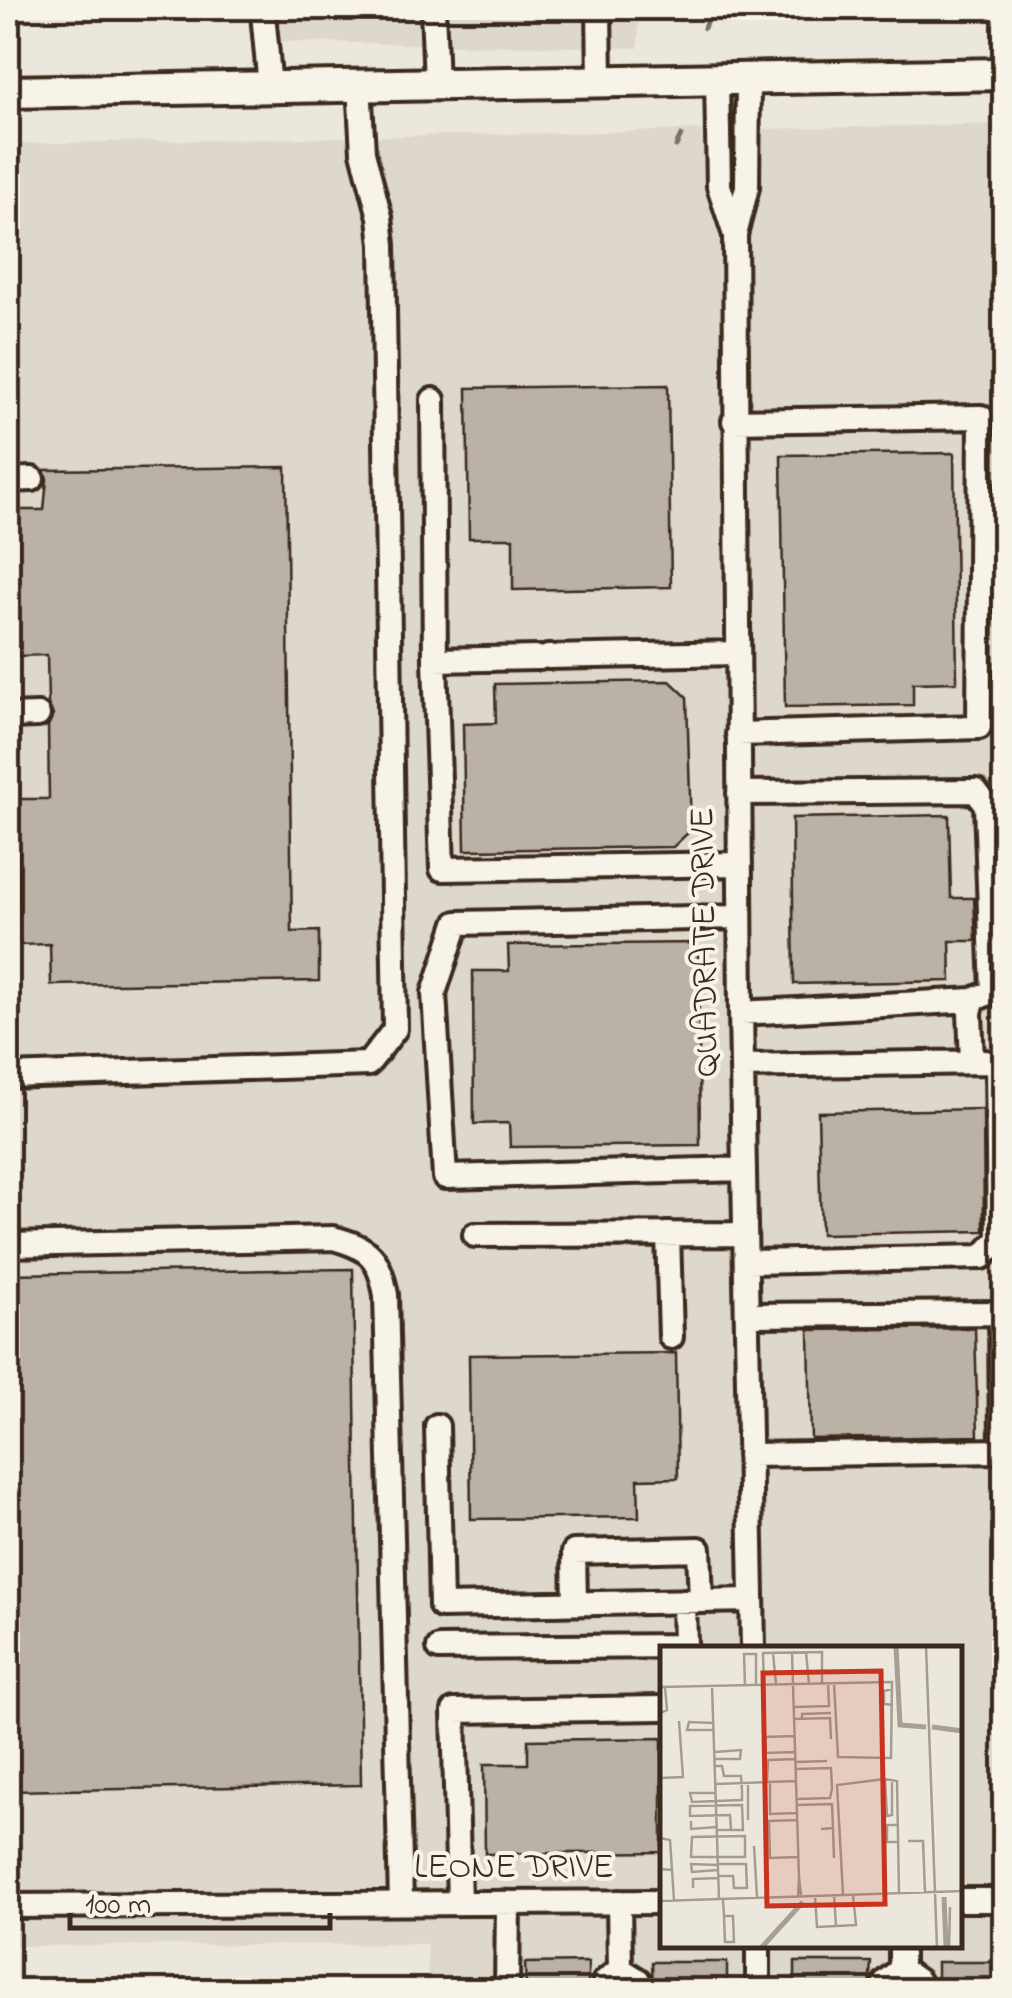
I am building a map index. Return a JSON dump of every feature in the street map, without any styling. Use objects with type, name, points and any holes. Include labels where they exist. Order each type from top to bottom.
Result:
[{"type":"main road","points":[[8,92],[1004,74]]},
{"type":"street","points":[[258,8],[264,13],[270,86]]},
{"type":"street","points":[[434,8],[436,84]]},
{"type":"street","points":[[599,8],[600,81]]},
{"type":"street","name":"QUADRATE DRIVE","points":[[717,79],[719,186],[735,235]]},
{"type":"street","name":"QUADRATE DRIVE","points":[[748,79],[747,187],[735,235],[734,422],[753,1646]]},
{"type":"street","points":[[8,1076],[368,1064],[396,1029],[383,245],[363,152],[359,85]]},
{"type":"street","points":[[432,400],[442,870],[740,864]]},
{"type":"street","points":[[734,422],[981,417],[979,727],[738,734]]},
{"type":"street","points":[[8,480],[32,479]]},
{"type":"street","points":[[436,660],[737,653]]},
{"type":"street","points":[[8,716],[38,715]]},
{"type":"street","points":[[739,793],[976,792],[986,806],[993,991],[973,1000],[742,1013]]},
{"type":"street","points":[[740,917],[457,923],[434,992],[445,1177],[744,1170]]},
{"type":"street","points":[[972,1062],[973,1000]]},
{"type":"street","points":[[742,1066],[1001,1062],[999,1239],[982,1258],[746,1262]]},
{"type":"street","points":[[668,1234],[671,1337]]},
{"type":"street","points":[[475,1235],[745,1234]]},
{"type":"street","points":[[8,1245],[333,1238],[360,1246],[380,1266],[386,1295],[401,1904]]},
{"type":"street","points":[[747,1315],[1001,1313],[1002,1451],[750,1455]]},
{"type":"street","points":[[437,1426],[441,1606],[752,1600]]},
{"type":"street","points":[[575,1603],[574,1552],[699,1549],[685,1646]]},
{"type":"street","points":[[440,1648],[660,1646]]},
{"type":"street","points":[[459,1903],[454,1711],[660,1708]]},
{"type":"street","points":[[962,1900],[1004,1900]]},
{"type":"street","points":[[619,1902],[620,1969]]},
{"type":"street","name":"LEONE DRIVE","points":[[8,1906],[660,1902]]},
{"type":"street","points":[[508,1903],[508,1990]]},
{"type":"street","points":[[758,1948],[758,1990]]},
{"type":"street","points":[[884,1990],[884,1982],[901,1957],[918,1981],[918,1990]]},
{"type":"street","points":[[604,1990],[604,1981],[620,1969]]},
{"type":"street","points":[[620,1969],[638,1980],[638,1990]]},
{"type":"shaded area","points":[[246,8],[639,8],[638,48],[250,41]]},
{"type":"shaded area","points":[[1004,124],[1004,1990],[428,1990],[427,1944],[8,1946],[8,144]]},
{"type":"building","points":[[668,385],[671,587],[513,590],[513,538],[469,538],[467,388]]},
{"type":"building","points":[[954,453],[957,682],[913,683],[913,705],[785,707],[781,455]]},
{"type":"building","points":[[286,467],[292,932],[319,931],[319,981],[51,985],[50,944],[20,945],[18,799],[49,799],[48,726],[53,715],[48,704],[47,655],[16,656],[14,569],[8,569],[8,551],[14,550],[14,510],[44,510],[44,470]]},
{"type":"building","points":[[670,681],[687,697],[691,830],[673,847],[465,850],[463,724],[496,723],[495,684]]},
{"type":"building","points":[[949,815],[951,898],[974,898],[976,941],[950,941],[951,981],[794,984],[792,818]]},
{"type":"building","points":[[698,943],[700,1145],[510,1147],[509,1123],[474,1124],[473,971],[509,971],[508,945]]},
{"type":"building","points":[[983,1109],[984,1231],[821,1234],[818,1112]]},
{"type":"building","points":[[353,1269],[361,1785],[8,1791],[8,1274]]},
{"type":"building","points":[[975,1328],[978,1436],[811,1439],[809,1330]]},
{"type":"building","points":[[676,1353],[678,1478],[638,1479],[639,1517],[471,1519],[469,1355]]},
{"type":"building","points":[[660,1738],[660,1852],[485,1854],[484,1764],[528,1764],[528,1740]]},
{"type":"building","points":[[588,1962],[588,1990],[526,1990],[525,1963]]},
{"type":"building","points":[[652,1962],[727,1962],[727,1990],[653,1990]]},
{"type":"building","points":[[795,1962],[871,1962],[869,1990],[795,1990]]},
{"type":"building","points":[[937,1962],[995,1962],[995,1990],[937,1990]]},
{"type":"waterway","points":[[704,28],[711,8]]},
{"type":"waterway","points":[[676,146],[681,136]]}]
